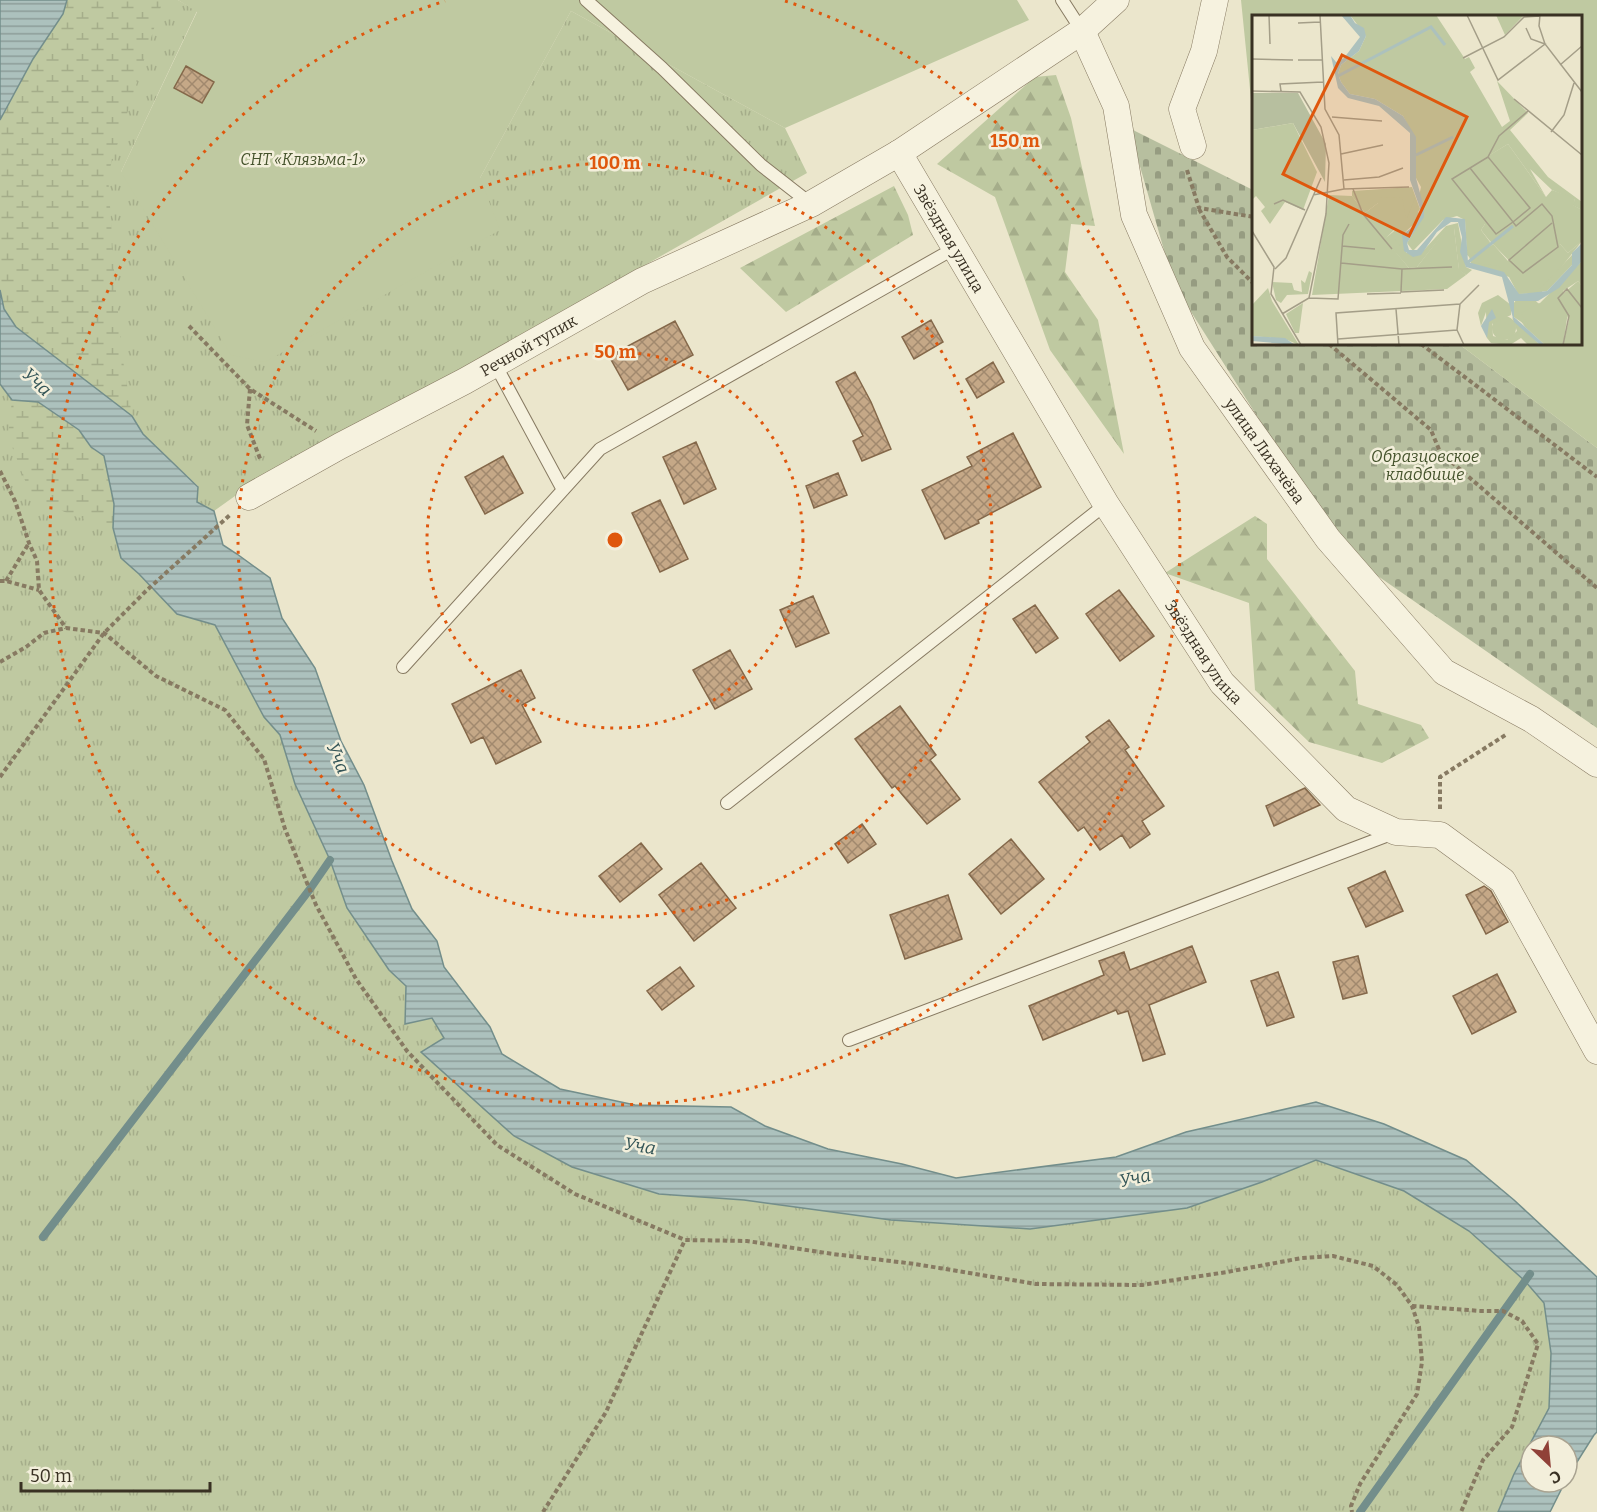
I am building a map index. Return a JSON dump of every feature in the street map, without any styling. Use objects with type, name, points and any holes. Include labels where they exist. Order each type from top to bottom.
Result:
[{"type":"street","name":"Речной тупик","points":[[249,497],[495,364],[642,281],[812,204],[899,153],[1082,31],[1116,0]]},
{"type":"street","points":[[1193,146],[1182,109],[1204,51],[1215,0]]},
{"type":"street","name":"улица Лихачёва","points":[[1082,31],[1116,106],[1134,215],[1192,348],[1328,539],[1444,672],[1531,719],[1597,764]]},
{"type":"street","name":"Звёздная улица","points":[[899,153],[1106,504],[1222,683],[1346,809],[1396,832],[1440,835]]},
{"type":"street","points":[[1440,835],[1503,881],[1597,1052]]},
{"type":"lane","points":[[586,0],[662,68],[761,165],[812,204]]},
{"type":"lane","points":[[1062,0],[1082,31]]},
{"type":"lane","points":[[404,667],[600,449],[955,248]]},
{"type":"lane","points":[[495,364],[563,490]]},
{"type":"lane","points":[[727,803],[1106,504]]},
{"type":"lane","points":[[849,1040],[1396,832]]},
{"type":"path","points":[[1193,146],[1186,168],[1199,208],[1227,257],[1252,282]]},
{"type":"path","points":[[1199,208],[1252,217]]},
{"type":"path","points":[[189,326],[250,389],[340,446]]},
{"type":"path","points":[[1330,345],[1431,430],[1440,452],[1597,588]]},
{"type":"path","points":[[1422,345],[1597,477]]},
{"type":"path","points":[[250,389],[247,425],[271,484]]},
{"type":"path","points":[[0,471],[15,501],[37,561],[39,590],[66,628]]},
{"type":"path","points":[[0,777],[104,633],[147,590],[249,497]]},
{"type":"path","points":[[6,581],[29,543]]},
{"type":"path","points":[[0,581],[39,590]]},
{"type":"path","points":[[0,662],[44,633],[66,628],[104,633],[156,676],[225,710],[264,759],[285,829],[316,905],[356,979],[407,1051],[497,1145],[576,1194],[685,1240],[747,1241],[915,1264],[1036,1284],[1142,1285],[1302,1258],[1333,1256],[1372,1266],[1397,1285],[1412,1306],[1419,1328],[1422,1362],[1417,1394],[1359,1484],[1351,1506],[1352,1512]]},
{"type":"path","points":[[1440,835],[1440,777],[1531,719]]},
{"type":"path","points":[[543,1512],[606,1412],[685,1240]]},
{"type":"path","points":[[1412,1306],[1503,1311],[1522,1321],[1538,1344],[1512,1427],[1483,1460],[1461,1512]]},
{"type":"green space","points":[[67,0],[178,0],[197,11],[121,172],[480,178],[571,11],[785,128],[807,173],[464,368],[266,474],[214,511],[197,502],[198,486],[143,434],[132,416],[16,327],[0,290],[0,120],[63,14]]},
{"type":"green space","points":[[67,0],[163,0],[108,174],[122,354],[132,416],[16,327],[4,309],[0,290],[0,120],[33,59],[63,14]]},
{"type":"green space","name":"СНТ «Клязьма-1»","points":[[178,0],[1017,0],[1029,20],[785,128],[571,11],[480,178],[500,230],[265,362],[231,355],[121,172],[197,12]]},
{"type":"green space","points":[[1241,0],[1597,0],[1597,448],[1460,345],[1582,345],[1582,15],[1252,15],[1252,109]]},
{"type":"green space","points":[[1056,75],[1071,118],[1095,226],[1071,224],[1065,272],[1098,320],[1124,454],[1050,350],[995,197],[937,164],[1035,77]]},
{"type":"green space","name":"Образцовское кладбище","points":[[1129,128],[1252,190],[1252,345],[1460,345],[1597,448],[1597,728],[1310,529],[1264,427],[1174,285]]},
{"type":"green space","points":[[894,186],[908,215],[913,235],[786,312],[740,268]]},
{"type":"green space","points":[[0,384],[12,400],[104,456],[121,558],[177,614],[215,625],[264,717],[280,735],[295,784],[330,860],[347,908],[389,970],[406,986],[405,1024],[432,1017],[444,1038],[422,1052],[659,1194],[744,1200],[1187,1208],[1316,1160],[1404,1191],[1469,1231],[1525,1281],[1544,1303],[1551,1353],[1549,1408],[1535,1434],[1519,1434],[1519,1464],[1498,1512],[0,1512]]},
{"type":"green space","points":[[12,400],[38,402],[79,430],[91,447],[104,456],[114,504],[113,528],[71,515],[31,496],[8,436]]},
{"type":"green space","points":[[1255,516],[1267,524],[1267,559],[1355,671],[1358,704],[1421,725],[1429,738],[1382,763],[1309,742],[1255,690],[1249,603],[1165,573]]},
{"type":"water","points":[[0,0],[67,0],[63,14],[33,59],[0,120]]},
{"type":"water","name":"Уча","points":[[0,290],[4,309],[16,327],[132,416],[143,434],[198,487],[197,502],[214,511],[223,545],[270,578],[282,618],[315,668],[341,741],[364,785],[412,909],[437,941],[444,967],[490,1027],[502,1054],[560,1089],[635,1105],[731,1107],[765,1126],[828,1149],[956,1178],[1116,1157],[1186,1132],[1316,1102],[1384,1124],[1466,1160],[1514,1200],[1597,1277],[1597,1432],[1579,1459],[1579,1434],[1535,1434],[1549,1408],[1551,1353],[1544,1303],[1525,1281],[1469,1231],[1404,1191],[1316,1160],[1187,1208],[1030,1229],[891,1220],[744,1200],[659,1194],[572,1167],[514,1136],[421,1052],[444,1038],[432,1018],[405,1024],[406,986],[389,970],[347,908],[330,860],[295,784],[280,735],[264,717],[215,625],[177,614],[121,558],[113,528],[114,504],[104,456],[91,447],[79,430],[38,402],[12,400],[0,384]]},
{"type":"water","points":[[1519,1465],[1519,1494],[1559,1494],[1550,1512],[1498,1512]]},
{"type":"building","points":[[186,66],[214,82],[202,103],[174,88]]},
{"type":"building","points":[[931,320],[943,342],[914,359],[902,337]]},
{"type":"building","points":[[675,321],[693,355],[628,390],[609,356]]},
{"type":"building","points":[[993,362],[1004,382],[977,398],[966,379]]},
{"type":"building","points":[[855,372],[891,449],[862,461],[853,441],[863,436],[836,382]]},
{"type":"building","points":[[1013,433],[1041,487],[978,520],[979,523],[945,539],[922,490],[972,466],[967,457]]},
{"type":"building","points":[[696,442],[716,489],[684,504],[663,457]]},
{"type":"building","points":[[503,456],[523,493],[485,514],[465,477]]},
{"type":"building","points":[[838,473],[847,495],[814,508],[806,486]]},
{"type":"building","points":[[660,500],[688,559],[660,572],[632,513]]},
{"type":"building","points":[[1119,590],[1154,636],[1120,661],[1086,614]]},
{"type":"building","points":[[813,596],[829,633],[796,647],[780,610]]},
{"type":"building","points":[[1035,605],[1058,638],[1036,653],[1013,619]]},
{"type":"building","points":[[730,650],[752,689],[715,709],[693,670]]},
{"type":"building","points":[[521,670],[535,698],[522,705],[541,742],[496,764],[483,737],[471,743],[452,704]]},
{"type":"building","points":[[900,706],[936,755],[930,760],[960,799],[927,824],[895,786],[892,788],[855,739]]},
{"type":"building","points":[[1109,720],[1129,747],[1125,750],[1164,806],[1142,821],[1150,834],[1130,848],[1122,835],[1100,850],[1084,827],[1078,831],[1039,782],[1090,742],[1086,737]]},
{"type":"building","points":[[1305,788],[1320,805],[1274,826],[1266,806]]},
{"type":"building","points":[[862,824],[876,844],[848,863],[835,844]]},
{"type":"building","points":[[1011,839],[1044,879],[1001,914],[969,874]]},
{"type":"building","points":[[641,843],[662,869],[620,902],[599,876]]},
{"type":"building","points":[[701,863],[736,908],[694,941],[659,895]]},
{"type":"building","points":[[1385,871],[1403,911],[1366,927],[1348,888]]},
{"type":"building","points":[[1484,886],[1491,891],[1508,922],[1486,934],[1466,895]]},
{"type":"building","points":[[948,895],[962,939],[905,959],[890,915]]},
{"type":"building","points":[[1192,946],[1206,982],[1149,1005],[1165,1054],[1143,1061],[1128,1011],[1118,1014],[1116,1010],[1043,1040],[1029,1006],[1104,975],[1099,961],[1124,952],[1130,970]]},
{"type":"building","points":[[1358,956],[1367,993],[1343,999],[1333,962]]},
{"type":"building","points":[[680,967],[694,986],[662,1010],[647,991]]},
{"type":"building","points":[[1278,972],[1294,1017],[1267,1026],[1251,981]]},
{"type":"building","points":[[1497,974],[1516,1012],[1472,1034],[1453,996]]},
{"type":"waterway","points":[[43,1237],[330,860]]},
{"type":"waterway","points":[[1360,1512],[1530,1274]]}]
